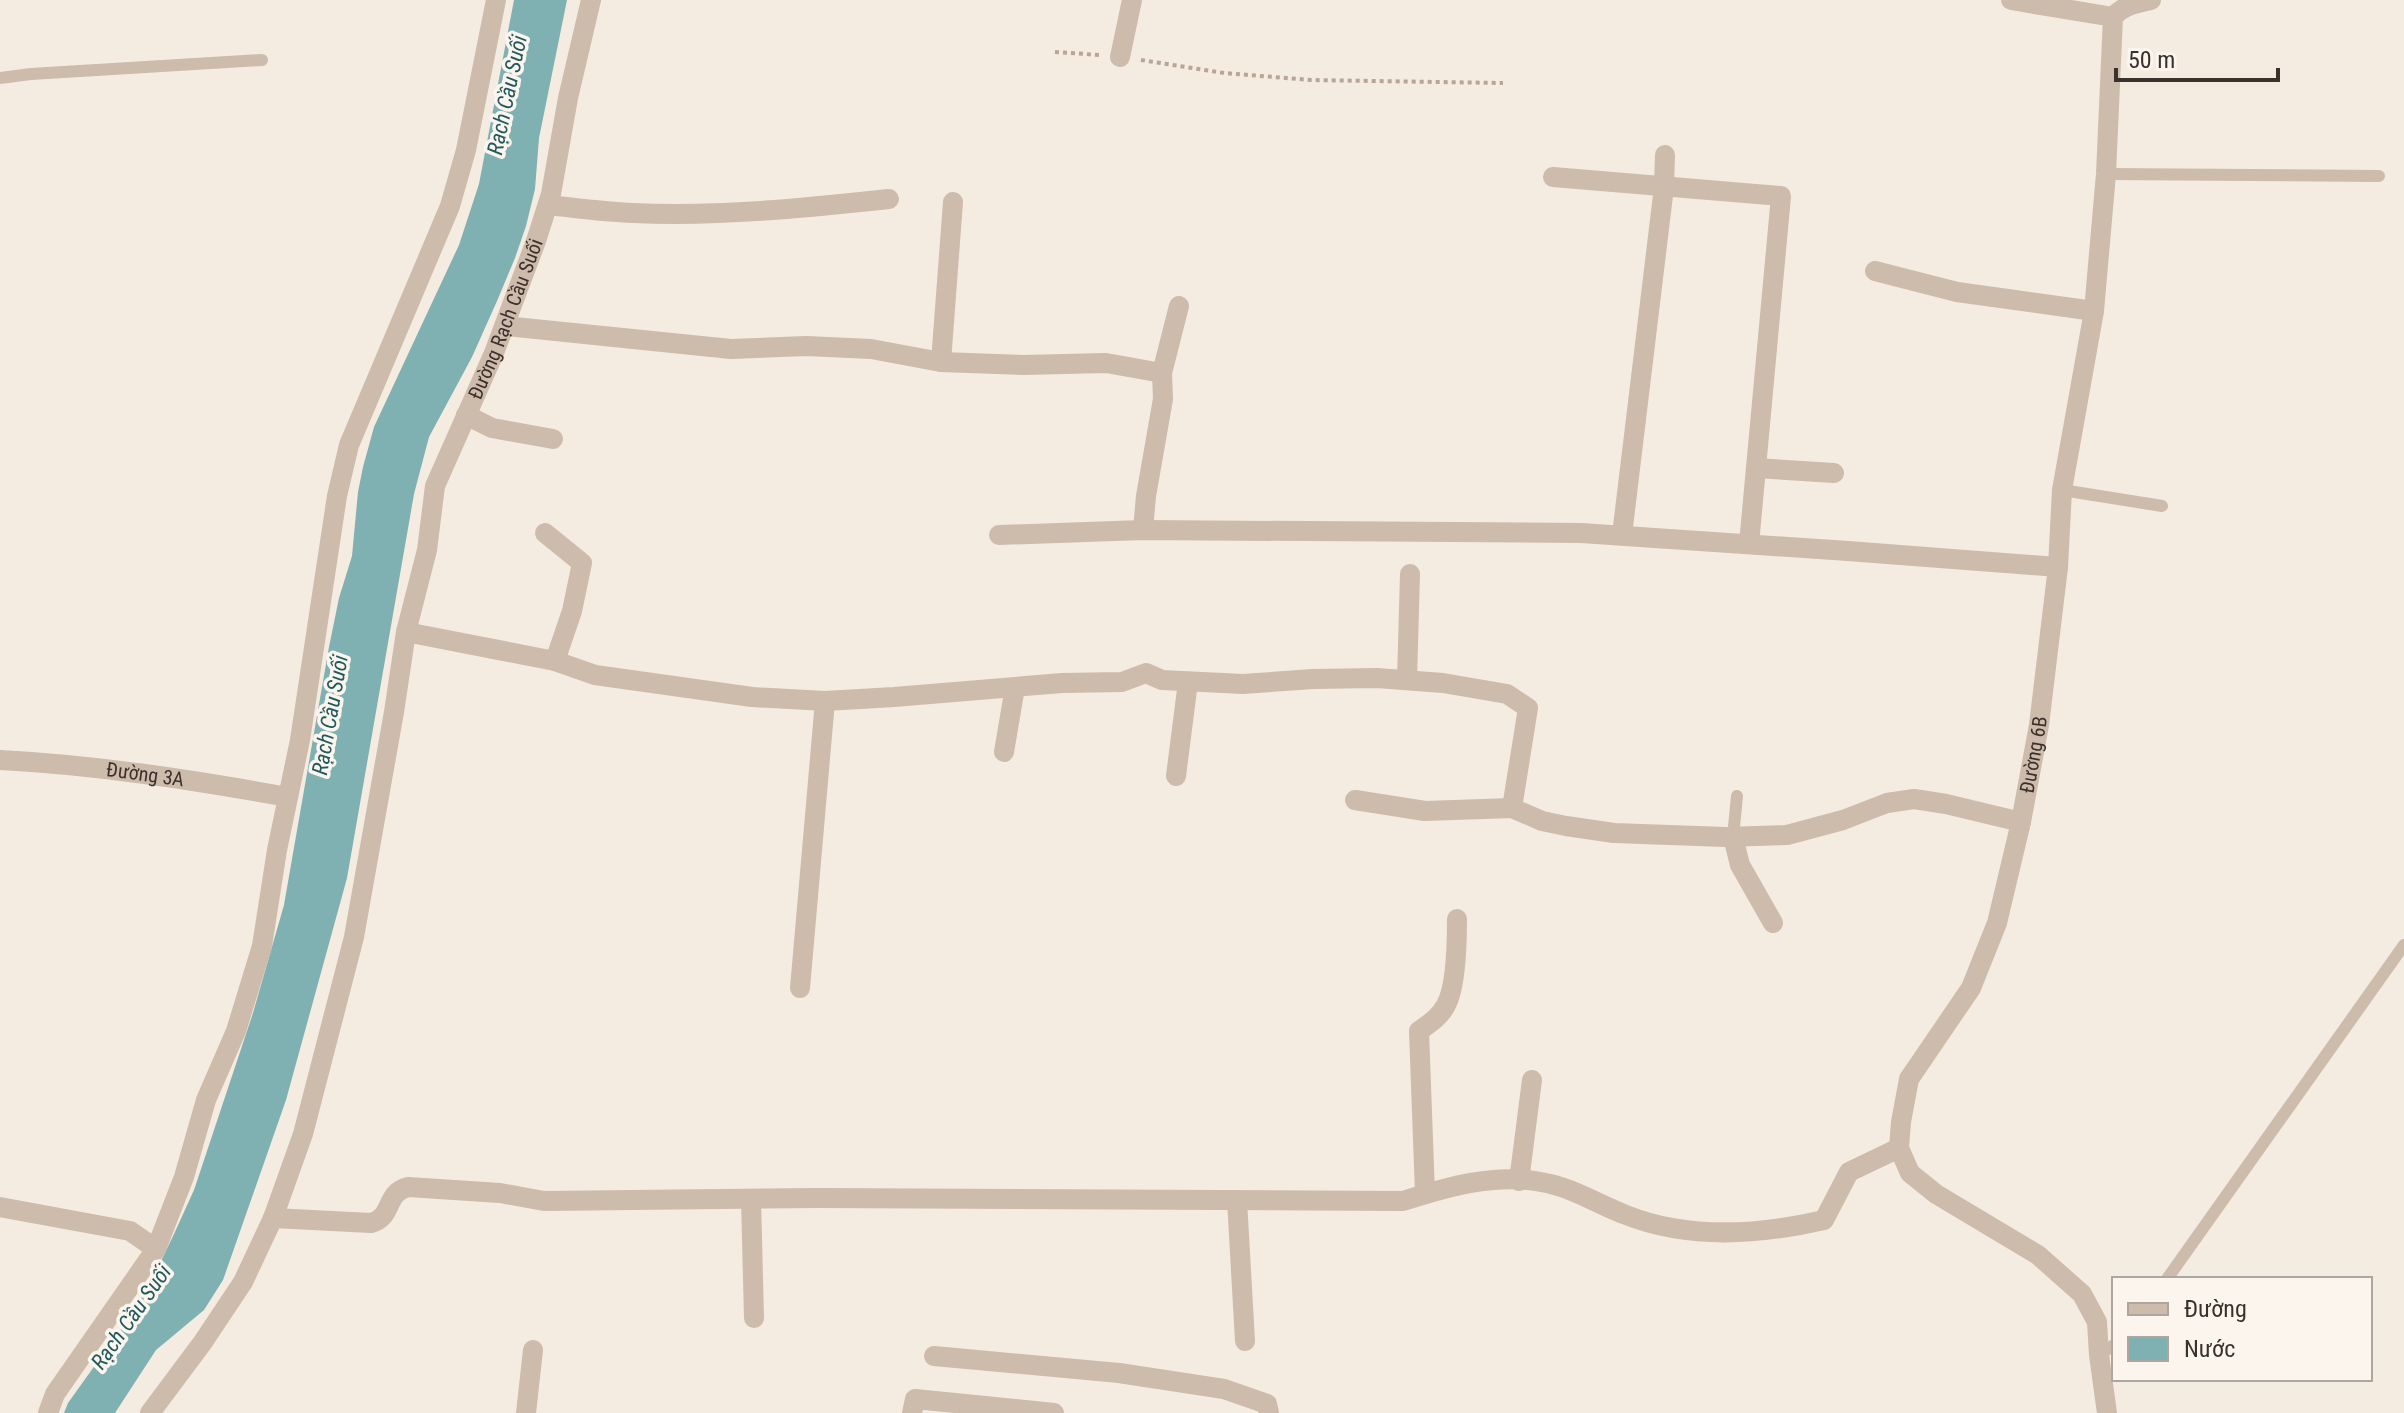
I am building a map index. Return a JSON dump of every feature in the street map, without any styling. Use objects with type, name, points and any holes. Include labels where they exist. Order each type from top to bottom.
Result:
[{"type":"street","points":[[48,1413],[55,1394],[156,1249],[184,1177],[206,1100],[236,1031],[262,946],[277,850],[300,740],[337,496],[349,445],[450,206],[470,134],[496,0]]},
{"type":"street","name":"Đường Rạch Cầu Suối","points":[[406,632],[427,550],[435,486],[505,326],[548,205],[591,0]]},
{"type":"street","points":[[1120,57],[1132,0]]},
{"type":"street","points":[[2011,0],[2113,17],[2121,9],[2138,1]]},
{"type":"street","name":"Đường 6B","points":[[1899,1148],[1909,1079],[1971,988],[1997,923],[2021,822],[2039,725],[2058,567],[2062,490],[2094,311],[2106,174],[2113,17]]},
{"type":"street","points":[[1622,535],[1664,187],[1665,155]]},
{"type":"street","points":[[1553,177],[1781,196],[1749,544]]},
{"type":"street","points":[[548,205],[634,213],[709,213],[889,199]]},
{"type":"street","points":[[941,362],[953,202]]},
{"type":"street","points":[[1875,271],[1957,292],[2094,311]]},
{"type":"street","points":[[1143,530],[1163,399],[1162,373],[1179,306]]},
{"type":"street","points":[[505,326],[731,349],[806,346],[871,349],[941,362],[1023,365],[1106,363],[1162,373]]},
{"type":"street","points":[[466,415],[492,428],[553,439]]},
{"type":"street","points":[[1756,468],[1834,473]]},
{"type":"street","points":[[999,535],[1143,530],[1581,533],[2058,567]]},
{"type":"street","points":[[545,533],[582,563],[572,611],[555,661]]},
{"type":"street","points":[[1407,680],[1410,574]]},
{"type":"street","points":[[150,1413],[243,1282],[273,1218],[303,1134],[354,937],[406,632],[555,661],[595,675],[752,697],[825,701],[1122,682],[1146,673],[1162,680],[1243,684],[1313,679],[1443,683],[1507,694],[1528,708],[1512,808]]},
{"type":"street","points":[[1176,776],[1188,682]]},
{"type":"street","points":[[1004,752],[1015,687]]},
{"type":"street","points":[[800,988],[825,701]]},
{"type":"street","name":"Đường 3A","points":[[0,760],[61,763],[199,781],[288,797]]},
{"type":"street","points":[[1355,800],[1425,811],[1512,808],[1542,821],[1590,830],[1655,835],[1787,835],[1843,820],[1887,803],[1914,799],[2021,822]]},
{"type":"street","points":[[1733,837],[1740,865],[1773,923]]},
{"type":"street","points":[[1425,1194],[1419,1031],[1435,1019],[1447,1004],[1456,957],[1457,919]]},
{"type":"street","points":[[1519,1181],[1532,1080]]},
{"type":"street","points":[[273,1218],[371,1223],[379,1221],[387,1212],[393,1194],[408,1187],[500,1193],[544,1201],[1049,1198],[1403,1201],[1456,1185],[1495,1180],[1540,1181],[1582,1194],[1624,1215],[1660,1226],[1717,1233],[1783,1229],[1824,1220],[1849,1172],[1899,1148],[1910,1173],[1927,1187],[2038,1255],[2082,1294],[2107,1350],[2107,1413]]},
{"type":"street","points":[[751,1199],[754,1318]]},
{"type":"street","points":[[1237,1200],[1245,1341]]},
{"type":"street","points":[[0,1207],[130,1231],[156,1249]]},
{"type":"street","points":[[526,1413],[533,1350]]},
{"type":"street","points":[[934,1356],[1119,1373],[1224,1389],[1267,1404],[1269,1413]]},
{"type":"street","points":[[912,1413],[915,1399],[1054,1413]]},
{"type":"lane","points":[[0,78],[262,60]]},
{"type":"lane","points":[[2106,174],[2379,176]]},
{"type":"lane","points":[[2062,490],[2162,506]]},
{"type":"lane","points":[[1733,837],[1737,796]]},
{"type":"lane","points":[[2168,1277],[2404,945]]},
{"type":"path","points":[[1055,52],[1120,57],[1224,73],[1311,80],[1503,83]]},
{"type":"water","name":"Rạch Cầu Suối","points":[[514,0],[567,0],[539,138],[535,189],[526,226],[497,301],[472,357],[429,437],[414,494],[347,878],[286,1100],[223,1280],[204,1310],[156,1350],[115,1413],[64,1413],[151,1282],[174,1234],[194,1190],[253,1013],[284,905],[329,647],[352,556],[363,467],[374,427],[459,245],[479,184]]}]
